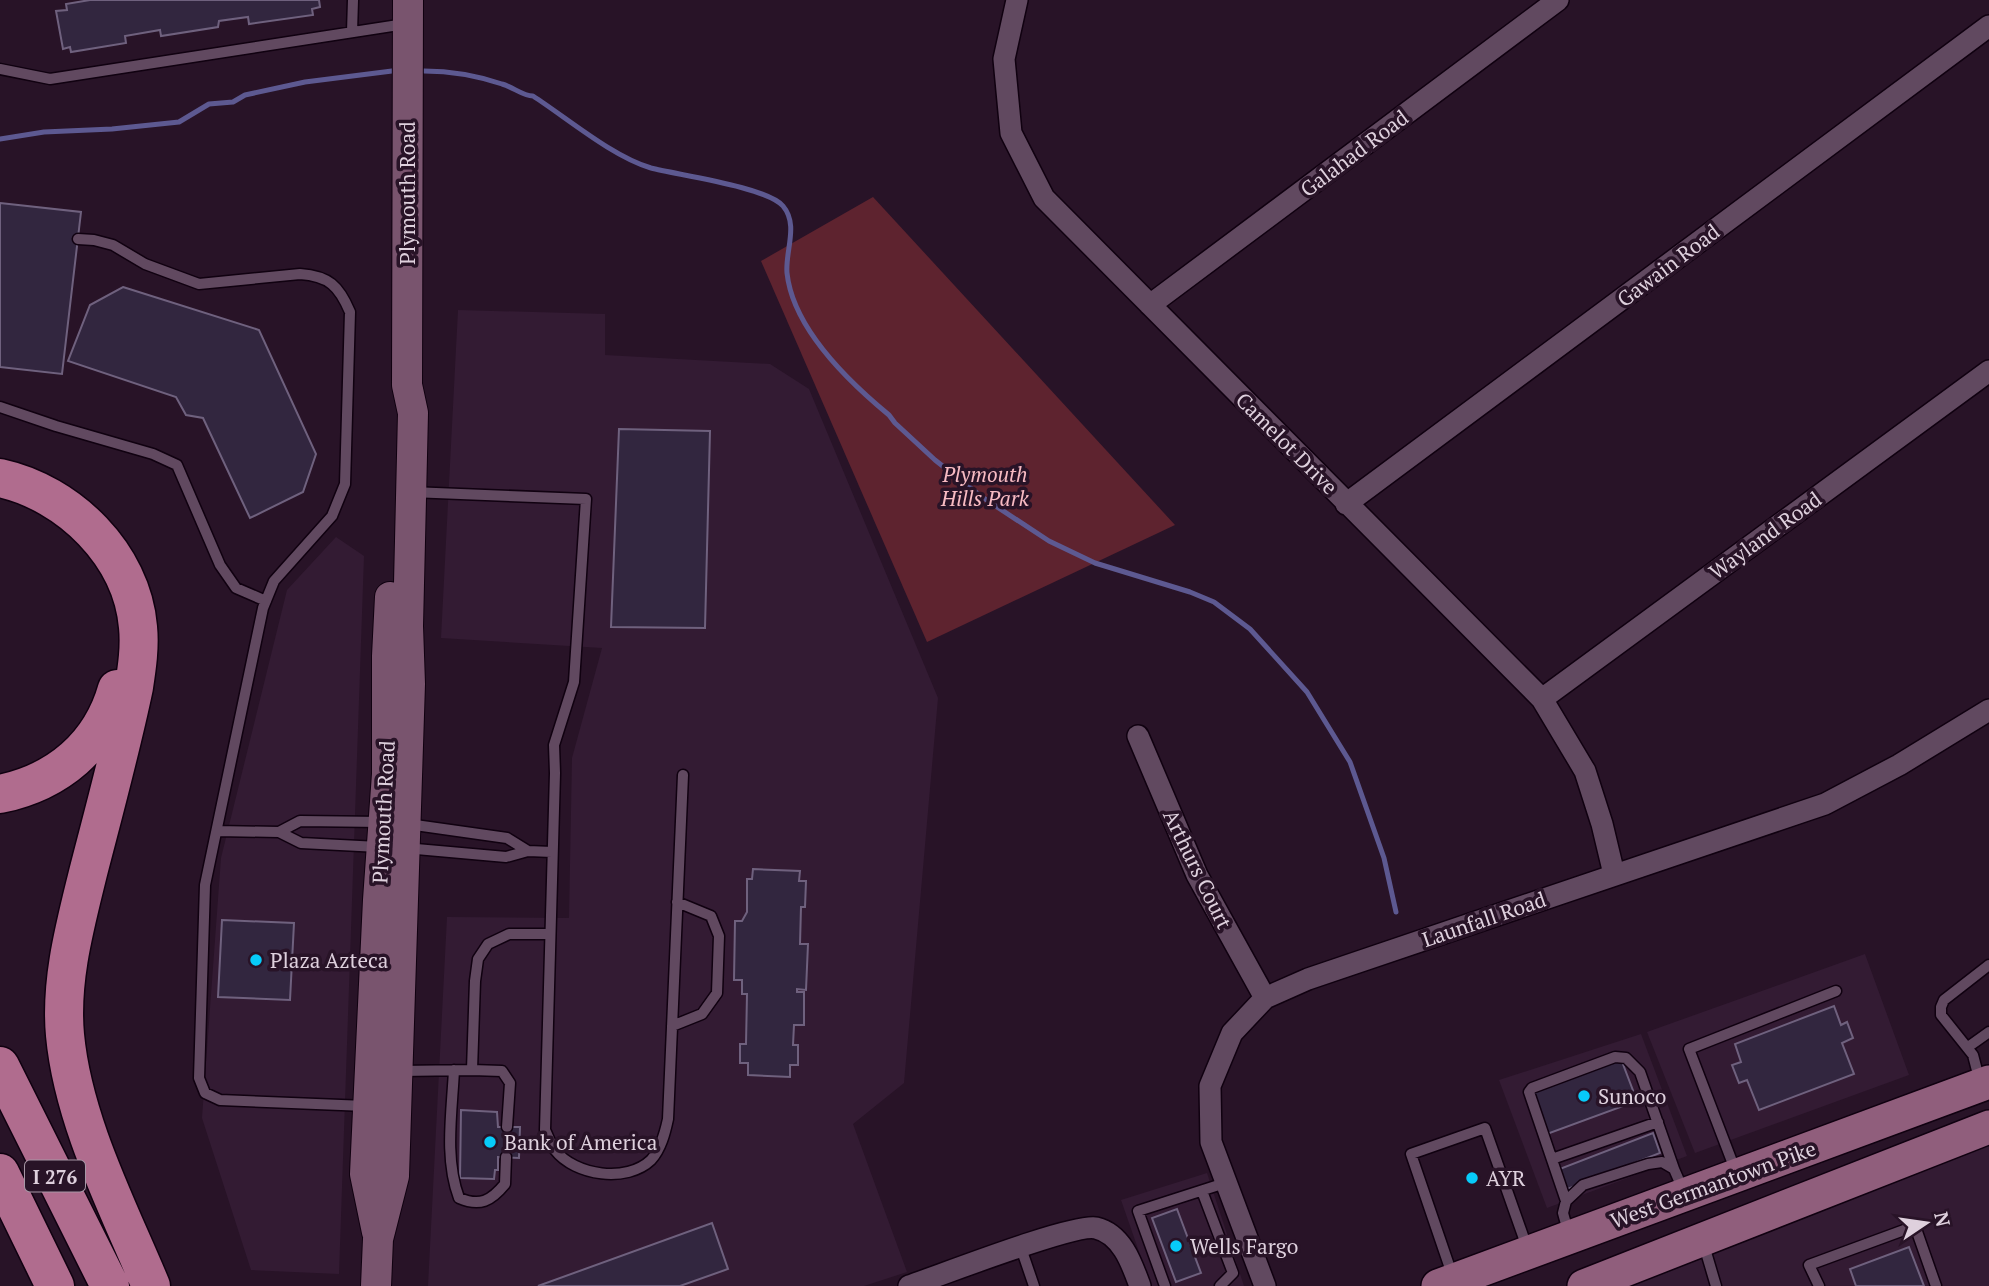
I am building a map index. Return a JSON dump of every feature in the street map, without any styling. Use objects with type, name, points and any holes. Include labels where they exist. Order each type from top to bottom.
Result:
[{"type":"highway","points":[[0,478],[32,488],[65,506],[96,535],[111,551],[135,608],[139,645],[132,697],[71,948],[64,1000],[70,1066],[77,1098],[99,1160],[151,1286]]},
{"type":"highway","points":[[0,498],[22,505],[56,522],[86,549],[104,575],[117,606],[123,650],[117,692],[100,729],[88,746],[46,779],[0,794]]},
{"type":"highway","name":"I 276","points":[[0,1066],[110,1286]]},
{"type":"highway","name":"I 276","points":[[0,1173],[13,1218],[55,1286]]},
{"type":"main road","name":"Plymouth Road","points":[[378,1239],[365,1174],[393,835],[410,684],[408,626],[413,413],[407,385],[408,12]]},
{"type":"main road","name":"Plymouth Road","points":[[376,1286],[378,1239],[394,1176],[397,1072],[393,835],[387,774],[387,656],[399,412],[407,385]]},
{"type":"main road","name":"West Germantown Pike","points":[[1446,1283],[1570,1237],[1680,1182],[1737,1175],[1985,1083]]},
{"type":"main road","points":[[1584,1286],[1989,1128]]},
{"type":"street","name":"Camelot Drive","points":[[1017,0],[1004,59],[1010,133],[1045,198],[1542,699],[1585,771],[1614,874]]},
{"type":"street","name":"Galahad Road","points":[[1150,305],[1558,0]]},
{"type":"street","name":"Gawain Road","points":[[1346,504],[1989,26]]},
{"type":"street","name":"Wayland Road","points":[[1542,699],[1989,370]]},
{"type":"street","name":"Launfall Road","points":[[1265,1286],[1211,1142],[1210,1086],[1232,1033],[1265,998],[1308,979],[1825,804],[1899,765],[1989,710]]},
{"type":"street","name":"Arthurs Court","points":[[1139,736],[1197,875],[1265,998]]},
{"type":"street","points":[[909,1286],[1061,1234],[1095,1228],[1116,1239],[1131,1260],[1140,1286]]},
{"type":"lane","points":[[352,0],[352,32]]},
{"type":"lane","points":[[0,69],[50,79],[352,32],[408,12]]},
{"type":"lane","points":[[78,239],[113,245],[145,264],[199,284],[300,274],[316,275],[333,284],[343,296],[350,312],[345,484],[332,516],[274,581],[266,601],[205,885],[199,1078],[205,1093],[220,1100],[369,1106]]},
{"type":"lane","points":[[0,407],[153,454],[177,464],[220,565],[236,588],[266,601]]},
{"type":"lane","points":[[411,492],[586,499],[575,682],[554,745],[545,1130],[555,1150],[584,1169],[602,1173],[629,1173],[651,1160],[663,1141],[668,1119],[683,775]]},
{"type":"lane","points":[[279,832],[300,821],[393,835],[506,858],[528,851],[552,852]]},
{"type":"lane","points":[[216,831],[279,832],[301,843],[393,835],[507,838],[528,851]]},
{"type":"lane","points":[[672,1026],[702,1014],[717,993],[719,936],[711,916],[677,902]]},
{"type":"lane","points":[[472,1070],[478,959],[488,944],[509,934],[550,934]]},
{"type":"lane","points":[[1985,1083],[1968,1047],[1941,1015],[1941,1007],[1944,1000],[1989,965]]},
{"type":"lane","points":[[1737,1175],[1689,1049],[1836,991]]},
{"type":"lane","points":[[1968,1047],[1989,1032]]},
{"type":"lane","points":[[1570,1237],[1563,1213],[1566,1201],[1529,1092],[1532,1088],[1615,1057],[1626,1058],[1640,1072],[1680,1182]]},
{"type":"lane","points":[[454,1070],[450,1161],[452,1180],[459,1198],[472,1203],[494,1197],[505,1184],[506,1157]]},
{"type":"lane","points":[[397,1072],[502,1071],[510,1083],[507,1127]]},
{"type":"lane","points":[[1552,1158],[1658,1122]]},
{"type":"lane","points":[[1446,1283],[1411,1154],[1485,1128],[1529,1252]]},
{"type":"lane","points":[[1566,1201],[1583,1185],[1648,1164],[1662,1162],[1680,1182]]},
{"type":"lane","points":[[1165,1286],[1138,1211],[1225,1183]]},
{"type":"lane","points":[[1202,1191],[1233,1273]]},
{"type":"lane","points":[[1819,1286],[1810,1265],[1915,1226],[1936,1286]]},
{"type":"lane","points":[[1702,1240],[1716,1286]]},
{"type":"lane","points":[[1021,1248],[1034,1286]]},
{"type":"lane","points":[[1220,1286],[1233,1273],[1258,1265]]},
{"type":"shaded area","points":[[458,310],[605,314],[605,355],[770,364],[809,389],[938,698],[904,1083],[853,1124],[907,1272],[864,1286],[428,1286],[447,917],[569,918],[572,758],[602,648],[441,638]]},
{"type":"shaded area","points":[[336,537],[364,556],[339,1274],[251,1270],[202,1118],[221,858],[287,590]]},
{"type":"shaded area","points":[[1865,954],[1909,1075],[1695,1153],[1647,1032]]},
{"type":"shaded area","points":[[1641,1034],[1687,1156],[1547,1208],[1499,1080]]},
{"type":"shaded area","points":[[1989,1128],[1989,1286],[1584,1286]]},
{"type":"shaded area","points":[[1207,1173],[1244,1286],[1151,1286],[1121,1200]]},
{"type":"green space","name":"Plymouth Hills Park","points":[[873,197],[1175,525],[927,642],[761,261]]},
{"type":"building","points":[[90,0],[319,0],[320,7],[312,9],[313,15],[249,24],[248,17],[219,21],[218,27],[161,36],[160,30],[125,36],[126,43],[71,52],[70,47],[63,49],[56,11],[67,10],[66,4]]},
{"type":"building","points":[[0,203],[81,212],[62,374],[0,367]]},
{"type":"building","points":[[123,287],[259,330],[316,454],[303,492],[250,518],[203,418],[186,415],[176,397],[68,361],[90,305]]},
{"type":"building","points":[[619,429],[710,431],[705,628],[611,627]]},
{"type":"building","points":[[753,869],[800,871],[799,881],[806,881],[805,907],[801,907],[800,944],[808,944],[806,990],[797,989],[797,992],[804,992],[804,1025],[794,1025],[793,1045],[798,1045],[798,1065],[790,1065],[790,1077],[748,1075],[748,1063],[740,1063],[740,1044],[746,1044],[747,994],[742,994],[742,980],[734,980],[735,921],[742,921],[747,912],[747,879],[752,879]]},
{"type":"building","name":"Plaza Azteca","points":[[222,920],[294,923],[290,1000],[218,997]]},
{"type":"building","points":[[1834,1006],[1841,1025],[1847,1022],[1853,1038],[1842,1043],[1854,1074],[1759,1110],[1747,1080],[1739,1083],[1732,1065],[1741,1062],[1735,1044]]},
{"type":"building","name":"Sunoco","points":[[1621,1059],[1637,1101],[1547,1134],[1532,1091]]},
{"type":"building","name":"Bank of America","points":[[461,1110],[497,1112],[498,1127],[520,1127],[519,1158],[498,1157],[498,1170],[495,1170],[494,1179],[460,1178]]},
{"type":"building","points":[[1653,1133],[1660,1153],[1565,1190],[1557,1170]]},
{"type":"building","name":"Wells Fargo","points":[[1177,1209],[1201,1273],[1176,1282],[1152,1218]]},
{"type":"building","points":[[712,1223],[728,1269],[680,1286],[538,1286]]},
{"type":"building","points":[[1909,1247],[1924,1286],[1856,1286],[1850,1269]]},
{"type":"waterway","points":[[0,139],[44,132],[179,122],[209,104],[233,102],[245,95],[305,82],[392,71]]},
{"type":"waterway","points":[[424,71],[464,74],[506,85],[533,96],[606,146],[636,163],[741,187],[774,199],[783,206],[788,213],[791,230],[787,273],[791,294],[800,314],[825,353],[895,423],[935,460],[982,497],[1049,541],[1095,563],[1214,602],[1250,629],[1307,692],[1350,762],[1384,858],[1396,912]]},
{"type":"place","name":"Plaza Azteca","points":[[256,960]]},
{"type":"place","name":"Sunoco","points":[[1584,1096]]},
{"type":"place","name":"Bank of America","points":[[490,1142]]},
{"type":"place","name":"AYR","points":[[1472,1178]]},
{"type":"place","name":"Wells Fargo","points":[[1176,1246]]}]
